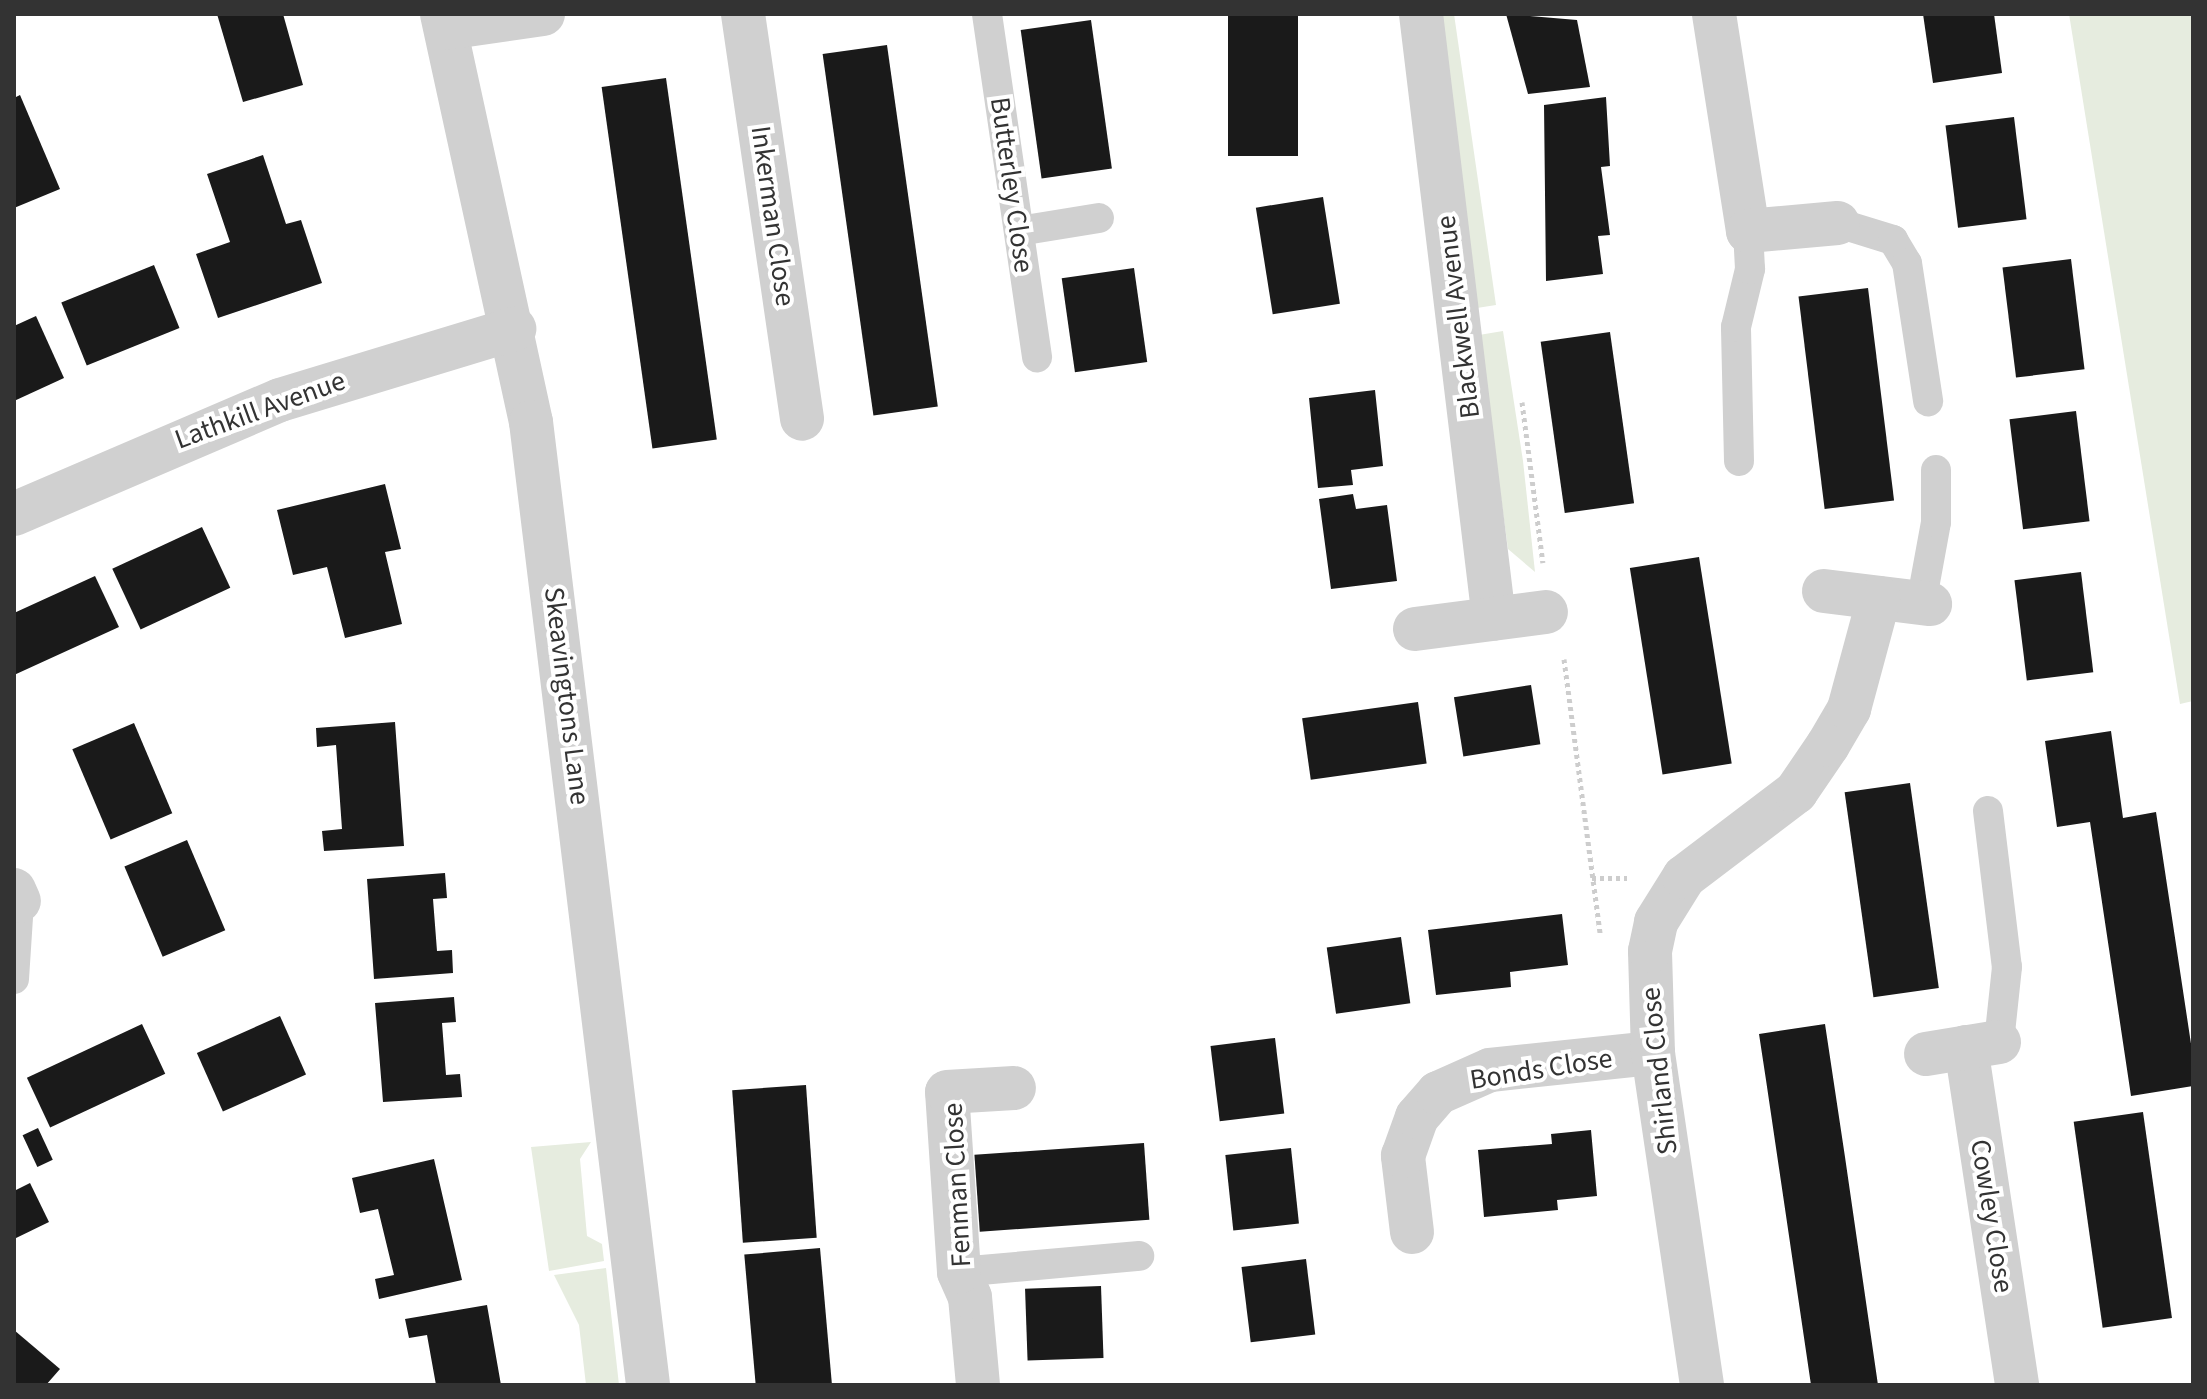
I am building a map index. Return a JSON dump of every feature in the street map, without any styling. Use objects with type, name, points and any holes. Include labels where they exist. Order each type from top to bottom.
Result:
[{"type":"street","points":[[444,21],[543,14]]},
{"type":"street","name":"Inkerman Close","points":[[743,14],[802,419]]},
{"type":"street","name":"Blackwell Avenue","points":[[1421,14],[1494,619]]},
{"type":"street","points":[[1714,14],[1748,231],[1838,223]]},
{"type":"street","name":"Skeavingtons Lane","points":[[444,21],[514,329],[587,850],[648,1385]]},
{"type":"street","name":"Lathkill Avenue","points":[[14,514],[280,400],[514,329]]},
{"type":"street","points":[[1824,591],[1910,602]]},
{"type":"street","name":"Shirland Close","points":[[1702,1385],[1653,1053],[1650,951],[1665,905],[1684,877],[1764,821],[1804,780],[1910,602]]},
{"type":"street","points":[[1415,629],[1546,612]]},
{"type":"street","name":"Cowley Close","points":[[1963,1048],[2017,1385]]},
{"type":"street","name":"Bonds Close","points":[[1412,1232],[1403,1156],[1417,1117],[1438,1093],[1490,1070],[1653,1053]]},
{"type":"street","name":"Fenman Close","points":[[978,1385],[970,1297],[959,1272],[947,1092],[1014,1088]]},
{"type":"lane","name":"Butterley Close","points":[[987,14],[1037,357]]},
{"type":"lane","points":[[1019,231],[1099,218]]},
{"type":"lane","points":[[1838,223],[1893,240],[1907,263],[1928,401]]},
{"type":"lane","points":[[1739,461],[1736,327],[1750,269],[1748,231]]},
{"type":"lane","points":[[1910,602],[1936,522],[1936,470]]},
{"type":"lane","name":"Cowley Close","points":[[1963,1048],[2007,967],[1988,811]]},
{"type":"lane","points":[[14,979],[16,896]]},
{"type":"lane","points":[[959,1272],[1139,1256]]},
{"type":"path","points":[[1546,612],[1558,611],[1601,939]]},
{"type":"shaded area","points":[[1441,14],[1454,14],[1496,305],[1477,308]]},
{"type":"shaded area","points":[[2069,14],[2193,14],[2193,701],[2180,704]]},
{"type":"shaded area","points":[[1503,331],[1523,461],[1535,572],[1508,549],[1479,335]]},
{"type":"shaded area","points":[[591,1142],[580,1159],[587,1236],[602,1244],[604,1261],[549,1271],[531,1147]]},
{"type":"shaded area","points":[[606,1268],[619,1385],[586,1385],[579,1325],[554,1275]]},
{"type":"building","points":[[217,14],[283,14],[303,85],[243,102]]},
{"type":"building","points":[[1228,14],[1298,14],[1298,156],[1228,156]]},
{"type":"building","points":[[1506,14],[1577,20],[1590,87],[1528,94]]},
{"type":"building","points":[[1923,14],[1994,14],[2002,73],[1933,83]]},
{"type":"building","points":[[1091,20],[1112,169],[1042,178],[1021,30]]},
{"type":"building","points":[[887,45],[938,406],[873,415],[823,54]]},
{"type":"building","points":[[666,78],[717,439],[652,448],[602,87]]},
{"type":"building","points":[[20,95],[60,189],[14,208],[14,98]]},
{"type":"building","points":[[1606,97],[1610,166],[1601,167],[1610,235],[1598,236],[1603,274],[1546,281],[1544,105]]},
{"type":"building","points":[[2014,117],[2027,219],[1958,228],[1946,125]]},
{"type":"building","points":[[263,155],[286,224],[301,220],[322,283],[218,318],[196,254],[230,242],[207,174]]},
{"type":"building","points":[[1323,197],[1340,304],[1273,314],[1256,208]]},
{"type":"building","points":[[2071,259],[2085,369],[2016,378],[2003,267]]},
{"type":"building","points":[[154,265],[179,328],[87,366],[61,302]]},
{"type":"building","points":[[1134,268],[1147,362],[1075,372],[1062,278]]},
{"type":"building","points":[[1868,288],[1894,500],[1825,509],[1799,297]]},
{"type":"building","points":[[36,316],[64,378],[14,401],[14,326]]},
{"type":"building","points":[[1610,332],[1634,503],[1565,513],[1541,342]]},
{"type":"building","points":[[1375,390],[1383,466],[1351,470],[1353,485],[1318,488],[1309,398]]},
{"type":"building","points":[[2076,411],[2090,521],[2023,529],[2009,419]]},
{"type":"building","points":[[385,484],[401,549],[385,552],[402,624],[345,638],[327,567],[293,575],[277,510]]},
{"type":"building","points":[[1353,494],[1356,509],[1387,505],[1397,581],[1331,589],[1319,499]]},
{"type":"building","points":[[202,527],[230,588],[141,630],[112,569]]},
{"type":"building","points":[[1699,557],[1732,763],[1663,774],[1630,568]]},
{"type":"building","points":[[2081,572],[2093,672],[2027,680],[2014,580]]},
{"type":"building","points":[[95,576],[119,627],[14,675],[14,613]]},
{"type":"building","points":[[1531,685],[1540,744],[1463,756],[1454,697]]},
{"type":"building","points":[[1418,702],[1427,763],[1311,780],[1302,718]]},
{"type":"building","points":[[395,722],[404,846],[324,851],[322,831],[342,829],[336,745],[317,747],[316,728]]},
{"type":"building","points":[[134,723],[172,813],[111,839],[72,749]]},
{"type":"building","points":[[2111,731],[2123,818],[2156,812],[2193,1057],[2193,1086],[2131,1096],[2090,822],[2057,827],[2045,741]]},
{"type":"building","points":[[1910,783],[1939,988],[1873,997],[1845,792]]},
{"type":"building","points":[[187,840],[225,930],[163,957],[124,867]]},
{"type":"building","points":[[445,873],[447,898],[433,899],[437,951],[452,950],[453,973],[374,979],[367,879]]},
{"type":"building","points":[[1562,914],[1568,965],[1510,972],[1511,987],[1436,995],[1428,930]]},
{"type":"building","points":[[1401,937],[1410,1003],[1336,1014],[1327,947]]},
{"type":"building","points":[[454,997],[456,1022],[442,1023],[446,1075],[460,1074],[462,1097],[383,1102],[375,1003]]},
{"type":"building","points":[[280,1016],[306,1074],[223,1111],[197,1053]]},
{"type":"building","points":[[142,1024],[165,1074],[50,1128],[27,1078]]},
{"type":"building","points":[[1825,1024],[1878,1385],[1811,1385],[1759,1034]]},
{"type":"building","points":[[1275,1038],[1284,1113],[1220,1121],[1210,1046]]},
{"type":"building","points":[[806,1085],[817,1238],[743,1243],[732,1090]]},
{"type":"building","points":[[2143,1112],[2172,1318],[2103,1328],[2074,1122]]},
{"type":"building","points":[[38,1128],[53,1160],[37,1167],[23,1135]]},
{"type":"building","points":[[1591,1130],[1597,1196],[1557,1200],[1558,1210],[1484,1217],[1478,1150],[1552,1144],[1551,1134]]},
{"type":"building","points":[[1144,1143],[1149,1220],[980,1232],[974,1155]]},
{"type":"building","points":[[1291,1148],[1299,1224],[1233,1230],[1225,1155]]},
{"type":"building","points":[[434,1159],[462,1280],[379,1299],[375,1279],[394,1275],[378,1209],[360,1213],[352,1178]]},
{"type":"building","points":[[30,1183],[49,1222],[14,1239],[14,1191]]},
{"type":"building","points":[[820,1248],[832,1383],[756,1385],[744,1255]]},
{"type":"building","points":[[1306,1259],[1315,1334],[1251,1342],[1241,1267]]},
{"type":"building","points":[[1101,1286],[1104,1358],[1028,1361],[1025,1289]]},
{"type":"building","points":[[487,1305],[501,1385],[436,1385],[427,1335],[409,1338],[405,1319]]},
{"type":"building","points":[[14,1330],[60,1369],[46,1385],[14,1385]]}]
